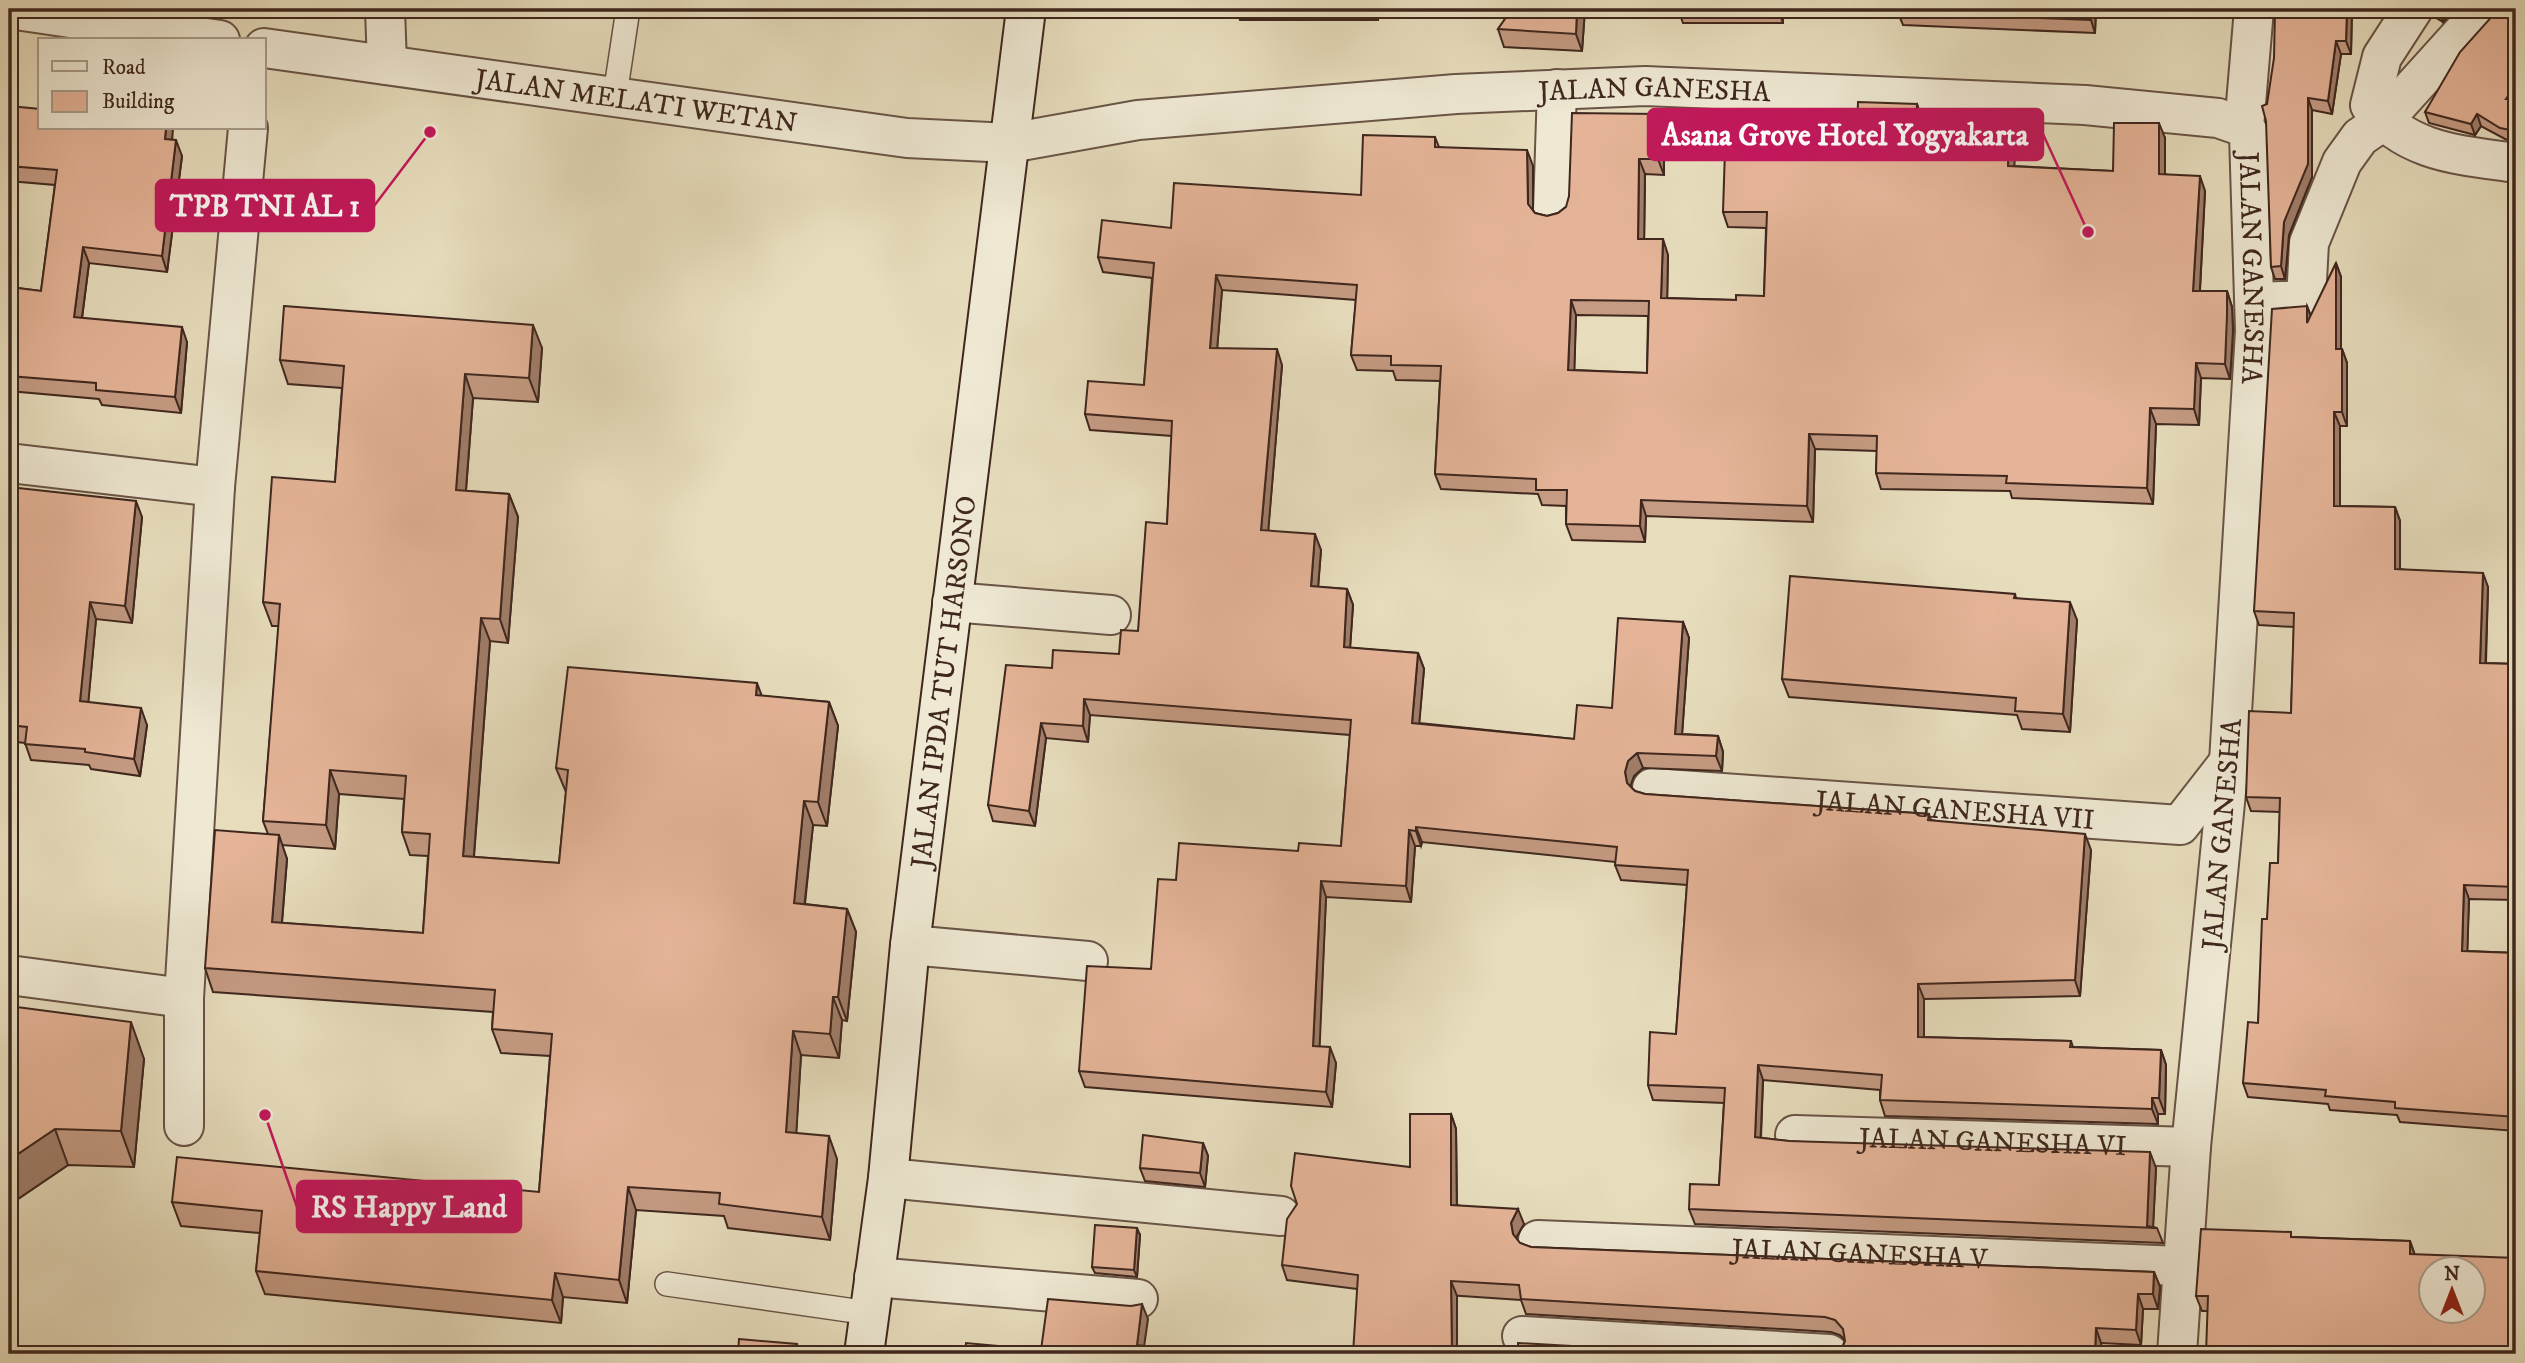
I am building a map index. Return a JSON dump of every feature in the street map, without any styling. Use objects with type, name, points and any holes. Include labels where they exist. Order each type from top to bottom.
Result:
[{"type":"street","points":[[9,9],[184,21],[216,38]]},
{"type":"street","points":[[385,9],[387,65]]},
{"type":"street","name":"JALAN IPDA TUT HARSONO","points":[[864,1354],[888,1178],[909,945],[1026,9]]},
{"type":"street","points":[[2244,127],[2254,9]]},
{"type":"street","points":[[2413,9],[2382,57],[2373,84],[2370,105],[2382,122],[2417,145],[2442,152],[2516,163]]},
{"type":"street","points":[[2255,302],[2306,300],[2307,252],[2315,223],[2342,162],[2360,137],[2382,122],[2484,9]]},
{"type":"street","name":"JALAN MELATI WETAN","points":[[266,48],[615,95],[907,138],[1010,143]]},
{"type":"street","name":"JALAN GANESHA","points":[[1010,143],[1138,120],[1457,94],[1645,86],[2085,105],[2218,118],[2244,127],[2249,134],[2255,302],[2229,762],[2191,1147],[2177,1354]]},
{"type":"street","points":[[1553,211],[1557,89]]},
{"type":"street","points":[[184,1126],[184,998],[215,487],[248,130]]},
{"type":"street","points":[[9,463],[215,487]]},
{"type":"street","points":[[952,602],[1111,615]]},
{"type":"street","name":"JALAN GANESHA VII","points":[[1652,788],[2180,825],[2229,762]]},
{"type":"street","points":[[909,945],[1088,961]]},
{"type":"street","points":[[9,975],[184,998]]},
{"type":"street","name":"JALAN GANESHA VI","points":[[1795,1135],[2191,1147]]},
{"type":"street","points":[[888,1178],[1281,1216]]},
{"type":"street","name":"JALAN GANESHA V","points":[[1538,1240],[2181,1266]]},
{"type":"street","points":[[872,1295],[1138,1299]]},
{"type":"street","points":[[1522,1336],[1829,1354]]},
{"type":"lane","points":[[615,95],[628,9]]},
{"type":"lane","points":[[667,1284],[872,1295]]},
{"type":"building","points":[[1512,9],[1577,9],[1576,34],[1498,29]]},
{"type":"building","points":[[1898,9],[2091,9],[2091,20],[1898,13]]},
{"type":"building","points":[[2275,9],[2347,9],[2346,41],[2336,41],[2328,101],[2308,98],[2308,164],[2284,222],[2281,266],[2271,267],[2266,121],[2262,106],[2267,104],[2274,58]]},
{"type":"building","points":[[2498,9],[2516,9],[2516,84],[2506,99],[2516,99],[2516,131],[2500,128],[2477,114],[2471,124],[2425,112],[2460,52]]},
{"type":"building","points":[[1858,102],[1917,104],[1916,128],[2009,128],[2008,166],[2113,171],[2114,123],[2159,123],[2159,174],[2200,176],[2193,291],[2227,291],[2227,315],[2225,364],[2196,363],[2194,409],[2150,408],[2147,488],[2006,483],[2007,476],[1876,473],[1877,436],[1809,434],[1807,506],[1641,500],[1640,526],[1566,524],[1567,490],[1536,490],[1536,479],[1435,474],[1441,366],[1391,365],[1391,356],[1351,355],[1357,285],[1216,275],[1210,348],[1277,349],[1261,530],[1315,534],[1311,586],[1347,589],[1344,647],[1418,653],[1412,723],[1574,739],[1577,705],[1612,708],[1618,618],[1683,622],[1675,734],[1718,736],[1716,756],[1637,753],[1628,761],[1625,772],[1627,783],[1635,791],[1645,794],[1929,814],[1928,820],[2085,834],[2075,980],[1918,984],[1918,1037],[2071,1041],[2070,1047],[2161,1050],[2159,1098],[2152,1098],[2152,1109],[1880,1100],[1882,1075],[1758,1065],[1755,1137],[1789,1141],[2150,1152],[2147,1226],[2157,1228],[1689,1209],[1690,1184],[1719,1185],[1725,1088],[1648,1085],[1650,1032],[1676,1034],[1688,870],[1615,865],[1617,847],[1416,827],[1416,831],[1409,830],[1406,886],[1321,881],[1313,1046],[1330,1047],[1326,1092],[1079,1071],[1087,966],[1151,969],[1158,879],[1176,880],[1179,843],[1298,851],[1299,843],[1341,846],[1351,720],[1084,699],[1083,726],[1041,723],[1029,811],[988,805],[1006,665],[1052,668],[1053,650],[1119,654],[1121,630],[1138,631],[1146,522],[1167,524],[1172,421],[1085,414],[1088,381],[1144,385],[1154,263],[1098,257],[1102,220],[1171,228],[1174,183],[1361,195],[1363,135],[1435,137],[1435,147],[1527,150],[1528,204],[1535,213],[1547,216],[1566,207],[1569,196],[1572,113],[1658,114],[1658,159],[1639,159],[1638,239],[1663,239],[1661,298],[1736,300],[1736,295],[1764,296],[1767,212],[1723,212],[1725,150],[1856,154]],"holes":[[[1571,300],[1649,301],[1647,373],[1568,370]]]},
{"type":"building","points":[[9,106],[38,109],[38,130],[166,130],[165,139],[176,140],[162,256],[83,247],[74,317],[182,327],[175,397],[96,390],[96,383],[9,376],[9,287],[41,291],[57,170],[9,166]]},
{"type":"building","points":[[2336,263],[2336,349],[2342,349],[2342,412],[2334,412],[2334,506],[2395,507],[2395,569],[2483,573],[2480,663],[2516,664],[2516,887],[2464,885],[2462,951],[2516,953],[2516,1117],[2395,1108],[2395,1102],[2325,1096],[2326,1090],[2243,1083],[2248,1022],[2258,1023],[2262,919],[2267,919],[2270,863],[2278,863],[2280,798],[2246,797],[2249,711],[2291,713],[2294,613],[2254,611],[2272,309],[2307,306],[2307,323]]},
{"type":"building","points":[[284,306],[533,325],[529,378],[465,374],[456,490],[509,494],[500,619],[481,618],[463,856],[559,863],[568,770],[556,768],[568,667],[757,683],[756,695],[829,702],[818,802],[804,801],[794,903],[847,909],[838,997],[833,997],[830,1034],[793,1031],[786,1132],[829,1136],[822,1217],[719,1204],[720,1193],[628,1187],[619,1280],[555,1273],[552,1300],[256,1271],[262,1211],[172,1202],[177,1157],[539,1192],[552,1034],[492,1029],[495,990],[205,968],[215,830],[279,835],[272,922],[423,933],[430,834],[402,832],[406,776],[330,770],[326,825],[263,821],[280,604],[263,602],[272,477],[335,482],[344,366],[280,360]]},
{"type":"building","points":[[9,487],[136,501],[125,606],[90,602],[80,701],[141,708],[134,759],[85,752],[85,749],[25,744],[27,727],[9,725]]},
{"type":"building","points":[[1790,576],[2015,594],[2014,598],[2070,602],[2063,714],[2015,711],[2016,698],[1782,679]]},
{"type":"building","points":[[9,1006],[131,1022],[121,1131],[55,1129],[9,1160]]},
{"type":"building","points":[[1410,1114],[1451,1114],[1451,1205],[1518,1209],[1511,1223],[1513,1234],[1520,1243],[1531,1247],[2154,1272],[2153,1294],[2138,1294],[2136,1330],[2096,1328],[2095,1354],[1838,1354],[1845,1341],[1843,1329],[1835,1320],[1825,1317],[1521,1299],[1519,1285],[1451,1281],[1452,1354],[1353,1354],[1358,1275],[1282,1265],[1287,1219],[1297,1204],[1291,1186],[1295,1153],[1410,1167]]},
{"type":"building","points":[[1143,1135],[1203,1143],[1200,1173],[1140,1168]]},
{"type":"building","points":[[1095,1225],[1137,1228],[1134,1270],[1092,1267]]},
{"type":"building","points":[[2201,1229],[2291,1232],[2291,1237],[2410,1241],[2410,1254],[2416,1254],[2416,1324],[2486,1324],[2486,1257],[2516,1258],[2516,1354],[2206,1354],[2208,1296],[2196,1296]]},
{"type":"building","points":[[1048,1299],[1131,1306],[1142,1304],[1137,1345],[1220,1354],[965,1354],[966,1343],[1041,1350]]},
{"type":"building","points":[[739,1339],[797,1344],[796,1354],[738,1354]]},
{"type":"building","points":[[1518,1343],[1712,1354],[1518,1354]]},
{"type":"building","points":[[1299,1350],[1325,1354],[1298,1354]]},
{"type":"place","name":"TPB TNI AL 1","points":[[430,132]]},
{"type":"place","name":"Asana Grove Hotel Yogyakarta","points":[[2088,232]]},
{"type":"place","name":"RS Happy Land","points":[[265,1115]]}]
